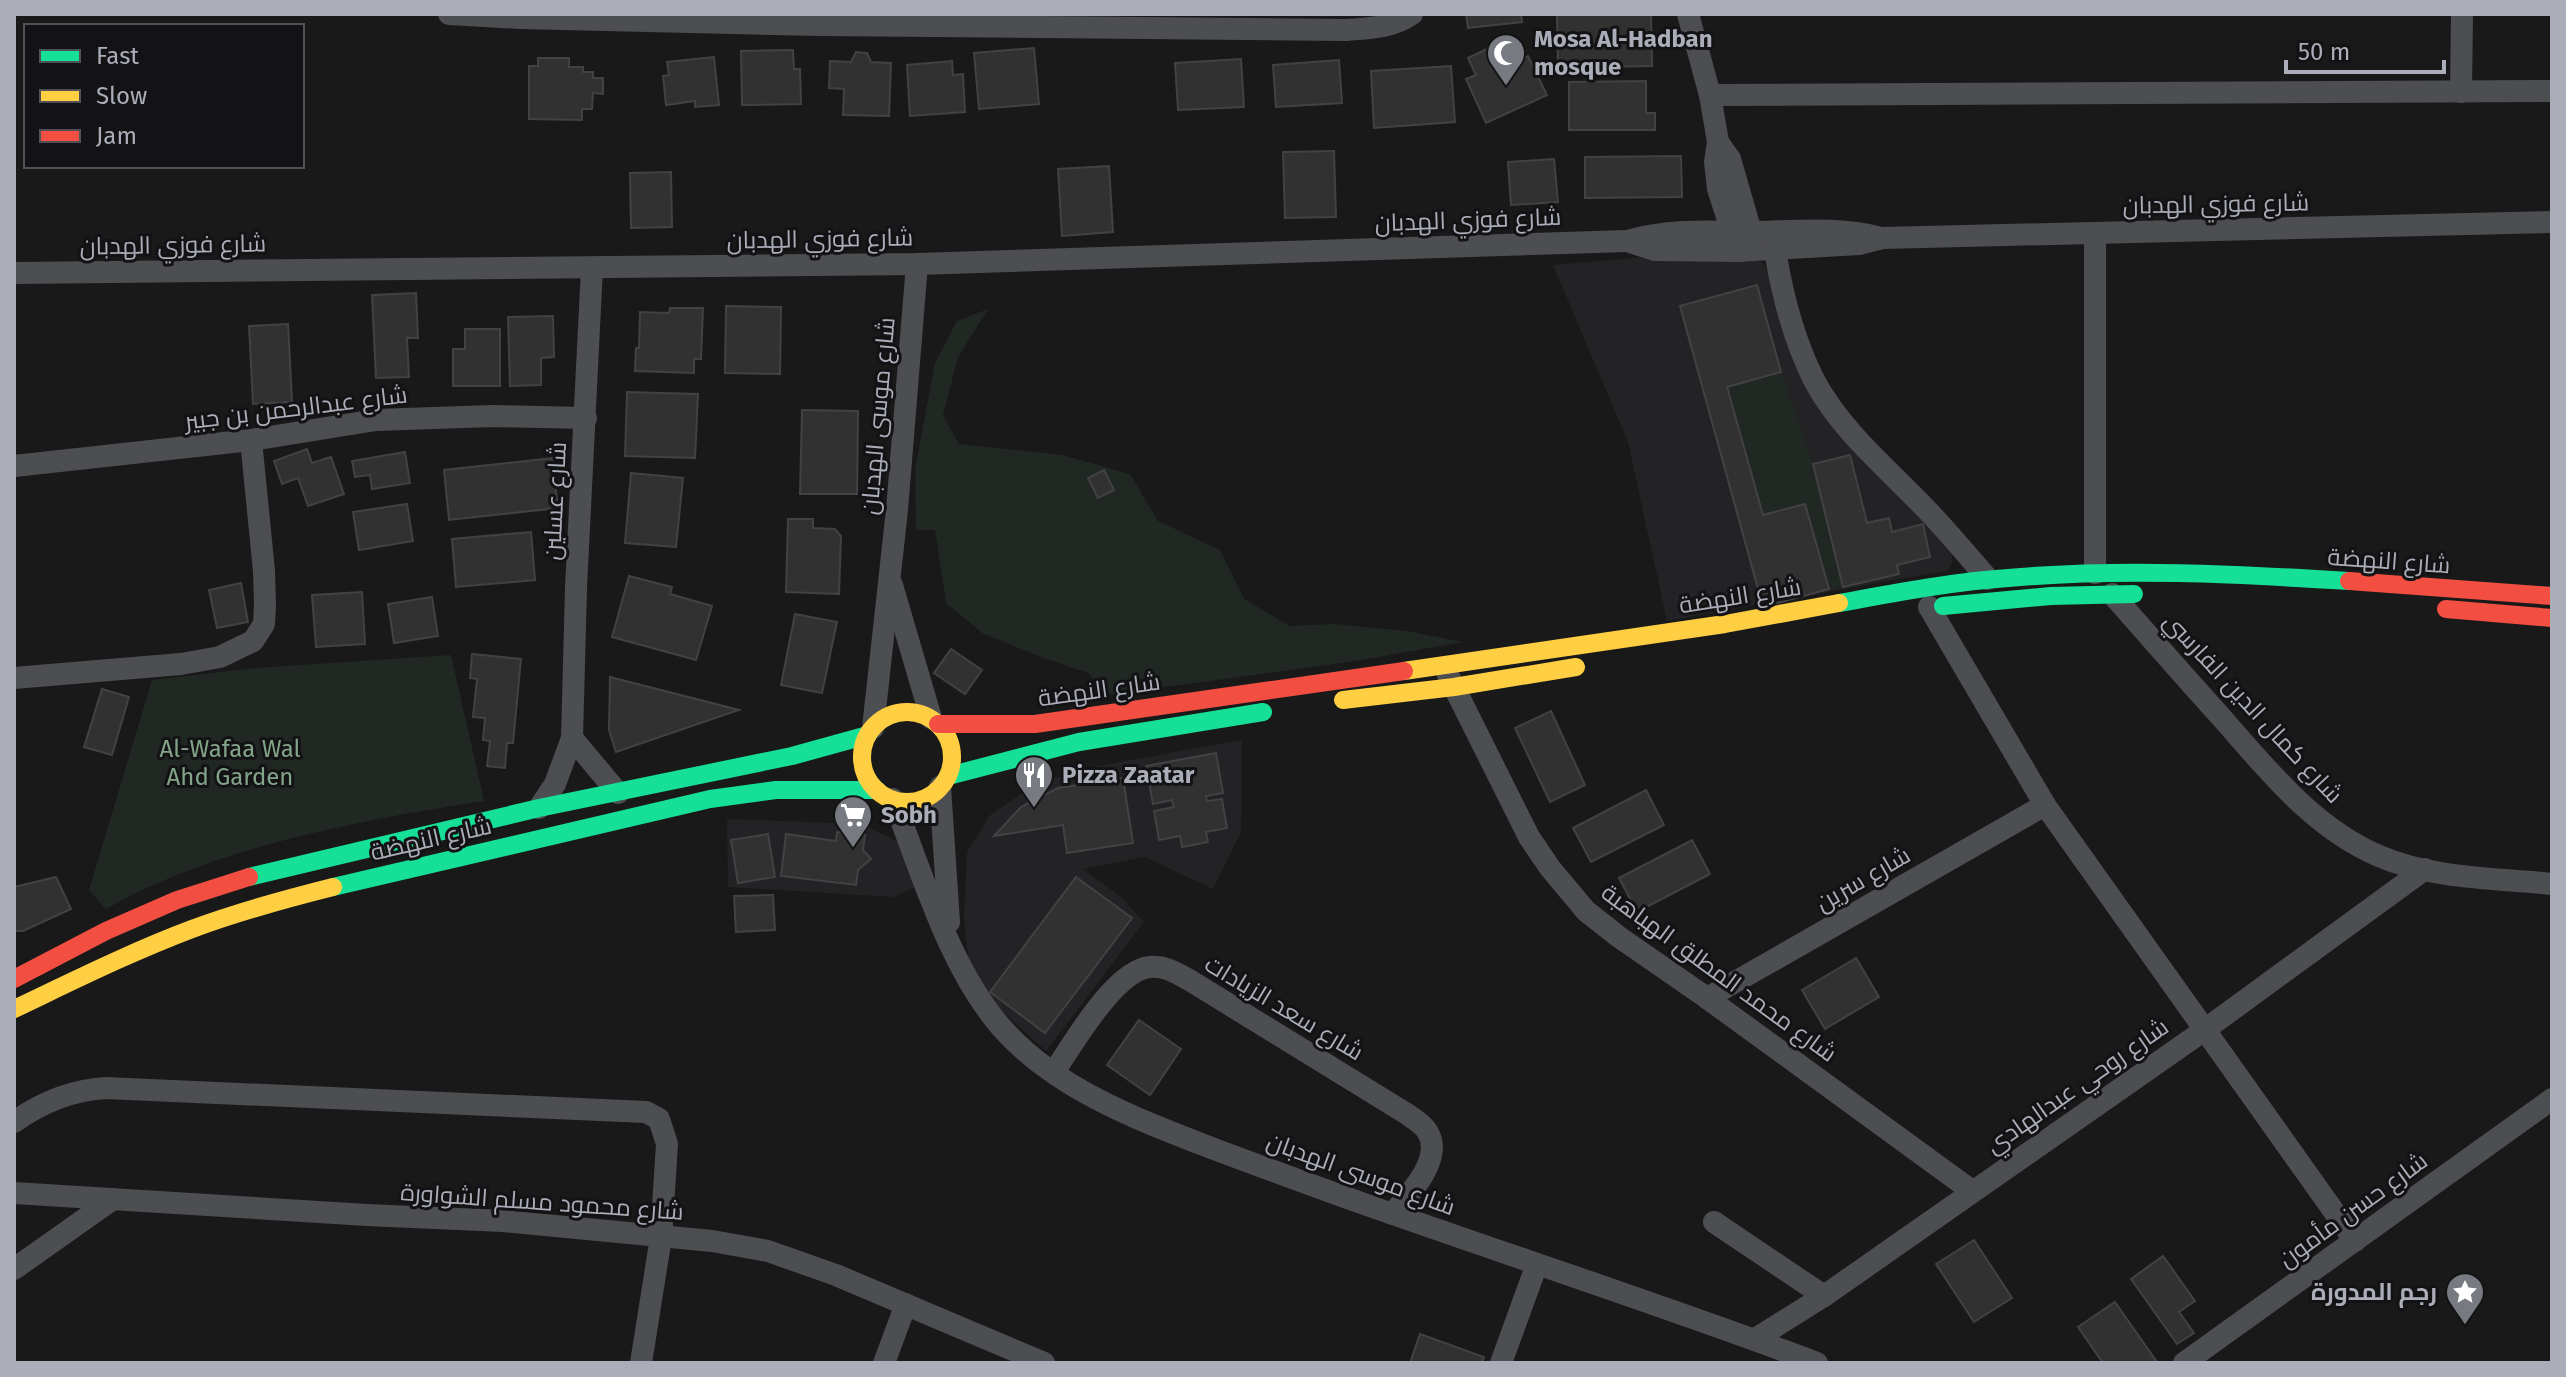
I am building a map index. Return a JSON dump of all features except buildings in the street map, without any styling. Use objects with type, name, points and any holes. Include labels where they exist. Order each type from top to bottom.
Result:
[{"type":"street","points":[[449,14],[757,24],[987,20],[1194,22],[1347,30],[1386,27],[1412,14]]},
{"type":"street","points":[[1688,14],[1710,95],[1718,142],[1716,205],[1707,219],[1692,230]]},
{"type":"street","points":[[2461,92],[2462,14]]},
{"type":"street","points":[[1710,95],[2552,91]]},
{"type":"street","points":[[1718,142],[1730,159],[1751,243]]},
{"type":"street","points":[[1718,189],[1751,243],[1780,280],[1801,349],[1827,400],[1856,437],[1930,513],[1988,579]]},
{"type":"street","name":"شارع فوزي الهدبان","points":[[1627,241],[1655,250],[1855,231],[1882,238],[2552,222]]},
{"type":"street","name":"شارع فوزي الهدبان","points":[[14,273],[917,264],[1627,241],[1652,234],[1692,230],[1751,243]]},
{"type":"street","points":[[2095,233],[2095,573]]},
{"type":"street","name":"شارع موسى الهدبان","points":[[870,731],[897,510],[917,264]]},
{"type":"street","name":"شارع عسلين","points":[[539,808],[555,784],[572,738],[592,268]]},
{"type":"street","name":"شارع عبدالرحمن بن جبير","points":[[14,466],[251,440],[376,420],[492,416],[586,418]]},
{"type":"street","points":[[14,678],[181,664],[220,657],[253,641],[264,624],[265,603],[251,440]]},
{"type":"street","name":"شارع موسى الهدبان","points":[[889,573],[935,721]]},
{"type":"street","name":"شارع النهضة","points":[[935,721],[1035,724],[1729,623],[1988,579],[2095,573],[2192,574],[2552,596]]},
{"type":"street","name":"شارع كمال الدين الفارسي","points":[[2112,594],[2251,752],[2314,817],[2380,857],[2425,869],[2552,884]]},
{"type":"street","points":[[2154,594],[1997,600],[1922,608],[2045,805],[2355,1241]]},
{"type":"street","name":"شارع النهضة","points":[[2429,607],[2552,618]]},
{"type":"street","points":[[1325,702],[1454,687],[1592,664]]},
{"type":"street","name":"شارع محمد المطلق الهباهبة","points":[[1444,666],[1529,837],[1566,889],[1586,911],[1972,1191]]},
{"type":"street","name":"شارع النهضة","points":[[944,781],[1079,742],[1280,709]]},
{"type":"street","points":[[907,712],[935,721],[947,735],[952,748],[952,762],[944,781],[930,795],[918,800],[885,795],[864,770],[864,746],[870,731],[894,714],[907,712]]},
{"type":"street","name":"شارع النهضة","points":[[14,979],[106,931],[177,900],[255,875],[539,808],[792,756],[870,731]]},
{"type":"street","points":[[572,738],[618,793]]},
{"type":"street","name":"شارع موسى الهدبان","points":[[944,781],[950,943]]},
{"type":"street","name":"شارع النهضة","points":[[14,1009],[118,959],[192,929],[259,906],[336,886],[710,799],[776,790],[885,795]]},
{"type":"street","name":"شارع موسى الهدبان","points":[[885,795],[966,980],[1002,1028],[1054,1072],[1155,1127],[1817,1363]]},
{"type":"street","name":"شارع سرين","points":[[1707,998],[2045,805]]},
{"type":"street","name":"شارع روحي عبدالهادي","points":[[1755,1339],[1824,1296],[2203,1031],[2425,869]]},
{"type":"street","name":"شارع سعد الزيادات","points":[[1054,1072],[1113,988],[1134,971],[1149,967],[1164,968],[1191,981],[1407,1114],[1426,1129],[1431,1142],[1428,1165],[1415,1188],[1392,1214]]},
{"type":"street","points":[[14,1122],[36,1107],[69,1093],[106,1088],[646,1112],[659,1119],[667,1144],[661,1237],[641,1363]]},
{"type":"street","name":"شارع حسن مأمون","points":[[2184,1363],[2552,1099]]},
{"type":"street","name":"شارع محمود مسلم الشواورة","points":[[14,1193],[518,1222],[712,1241],[768,1251],[836,1275],[1044,1363]]},
{"type":"street","points":[[14,1269],[113,1199]]},
{"type":"street","points":[[1714,1222],[1824,1296]]},
{"type":"street","points":[[1501,1363],[1537,1264]]},
{"type":"street","points":[[884,1363],[906,1304]]},
{"type":"shaded area","points":[[1656,256],[1748,257],[1763,263],[1772,280],[1792,357],[1802,379],[1865,465],[1904,500],[1951,551],[1953,561],[1949,570],[1667,621],[1628,442],[1553,265]]},
{"type":"shaded area","points":[[1242,740],[1241,832],[1213,889],[1145,857],[1083,869],[1120,896],[1144,922],[1046,1051],[986,997],[969,967],[964,918],[967,852],[990,815],[1034,785],[1087,768]]},
{"type":"shaded area","points":[[727,819],[862,824],[898,842],[915,887],[894,897],[728,887]]},
{"type":"green space","points":[[988,309],[958,357],[943,415],[959,444],[1062,455],[1130,474],[1158,521],[1220,550],[1244,599],[1290,626],[1334,624],[1406,631],[1464,642],[1349,662],[1107,695],[1088,673],[982,633],[946,603],[935,530],[916,530],[915,469],[935,363],[957,321]]},
{"type":"green space","points":[[1781,372],[1813,464],[1843,587],[1829,589],[1763,515],[1727,387]]},
{"type":"green space","name":"Al-Wafaa Wal Ahd Garden","points":[[451,655],[484,801],[339,827],[240,853],[148,887],[106,909],[89,890],[152,680],[255,668]]},
{"type":"traffic: fast","points":[[1839,603],[1965,582],[2093,573],[2178,573],[2349,581]]},
{"type":"traffic: fast","points":[[1943,606],[2051,596],[2134,594]]},
{"type":"traffic: fast","points":[[948,776],[1079,742],[1263,712]]},
{"type":"traffic: fast","points":[[249,877],[539,808],[792,756],[868,735]]},
{"type":"traffic: fast","points":[[333,887],[710,799],[776,790],[877,790]]},
{"type":"traffic: slow","points":[[1404,671],[1725,624],[1839,603]]},
{"type":"traffic: slow","points":[[1343,700],[1454,687],[1576,667]]},
{"type":"traffic: slow","points":[[907,712],[924,716],[939,725],[948,740],[952,757],[948,774],[939,789],[924,798],[907,802],[890,798],[875,789],[866,774],[862,757],[866,740],[875,725],[890,716],[907,712]]},
{"type":"traffic: slow","points":[[14,1009],[192,929],[333,887]]},
{"type":"traffic: jam","points":[[2349,581],[2552,596]]},
{"type":"traffic: jam","points":[[2446,609],[2552,618]]},
{"type":"traffic: jam","points":[[938,724],[1035,724],[1404,671]]},
{"type":"traffic: jam","points":[[14,979],[106,931],[177,900],[249,877]]},
{"type":"place","name":"Mosa Al-Hadban mosque","points":[[1506,87]]},
{"type":"place","name":"Pizza Zaatar","points":[[1034,809]]},
{"type":"place","name":"Sobh","points":[[853,849]]},
{"type":"place","name":"رجم المدورة","points":[[2465,1326]]}]
